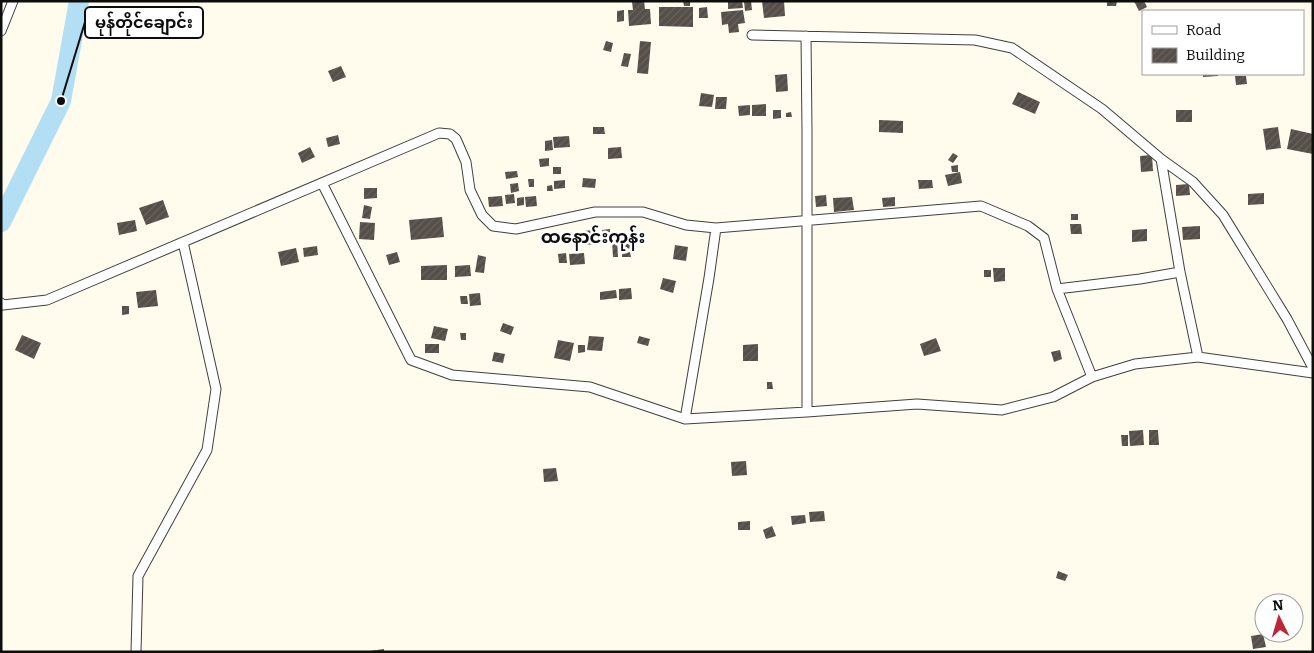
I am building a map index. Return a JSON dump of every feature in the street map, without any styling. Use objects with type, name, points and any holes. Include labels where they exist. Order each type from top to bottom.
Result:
[{"type":"street","points":[[1,31],[13,1]]},
{"type":"street","points":[[752,35],[975,40],[1012,48],[1102,109],[1161,159],[1193,182],[1223,215],[1287,319],[1313,368]]},
{"type":"street","points":[[806,36],[807,412]]},
{"type":"street","points":[[1,304],[19,304],[48,300],[439,133],[450,134],[456,139],[466,162],[470,190],[482,215],[493,226],[516,229],[595,212],[643,212],[686,225],[716,228],[982,206],[1028,226],[1044,238],[1057,289],[1092,378]]},
{"type":"street","points":[[1161,159],[1180,272],[1198,357]]},
{"type":"street","points":[[322,183],[411,360],[452,375],[590,387],[685,418],[916,404],[1002,410],[1053,397],[1092,378],[1135,364],[1198,357],[1313,373]]},
{"type":"street","points":[[685,418],[716,228]]},
{"type":"street","points":[[136,652],[138,576],[207,450],[216,389],[183,242]]},
{"type":"street","points":[[1057,289],[1180,272]]},
{"type":"building","points":[[644,1],[645,9],[650,9],[651,24],[629,26],[628,10],[633,10],[632,2]]},
{"type":"building","points":[[683,1],[690,1],[690,6],[684,6]]},
{"type":"building","points":[[728,1],[742,1],[743,8],[728,9]]},
{"type":"building","points":[[744,1],[751,1],[752,10],[745,11]]},
{"type":"building","points":[[762,1],[784,1],[785,16],[764,18]]},
{"type":"building","points":[[1107,1],[1117,1],[1116,6],[1107,6]]},
{"type":"building","points":[[1134,1],[1144,1],[1147,7],[1139,11]]},
{"type":"building","points":[[659,7],[693,7],[693,27],[659,26]]},
{"type":"building","points":[[707,7],[708,18],[699,18],[699,8]]},
{"type":"building","points":[[624,10],[624,21],[617,22],[617,11]]},
{"type":"building","points":[[743,10],[745,23],[738,24],[739,32],[729,33],[728,24],[722,25],[721,12]]},
{"type":"building","points":[[606,41],[613,43],[611,52],[603,50]]},
{"type":"building","points":[[640,41],[651,42],[648,74],[637,73]]},
{"type":"building","points":[[624,53],[631,54],[628,67],[621,66]]},
{"type":"building","points":[[341,66],[346,77],[333,82],[328,71]]},
{"type":"building","points":[[787,74],[788,91],[776,92],[775,75]]},
{"type":"building","points":[[1203,75],[1218,75],[1218,76],[1203,77]]},
{"type":"building","points":[[1235,76],[1246,76],[1247,84],[1236,85]]},
{"type":"building","points":[[1018,92],[1040,102],[1035,114],[1012,104]]},
{"type":"building","points":[[701,93],[714,95],[712,107],[699,106]]},
{"type":"building","points":[[716,97],[727,97],[726,109],[715,109]]},
{"type":"building","points":[[766,104],[766,116],[752,116],[752,105]]},
{"type":"building","points":[[750,105],[750,115],[739,116],[738,106]]},
{"type":"building","points":[[773,110],[781,110],[781,118],[773,119]]},
{"type":"building","points":[[1176,110],[1192,110],[1192,122],[1176,122]]},
{"type":"building","points":[[791,112],[792,117],[786,117],[786,113]]},
{"type":"building","points":[[879,120],[903,121],[903,133],[879,132]]},
{"type":"building","points":[[593,127],[604,127],[605,134],[593,134]]},
{"type":"building","points":[[1278,127],[1281,148],[1266,150],[1263,129]]},
{"type":"building","points":[[1291,129],[1313,134],[1313,154],[1287,149]]},
{"type":"building","points":[[338,135],[340,144],[328,147],[326,138]]},
{"type":"building","points":[[569,136],[570,147],[554,148],[553,137]]},
{"type":"building","points":[[552,140],[553,150],[545,151],[545,141]]},
{"type":"building","points":[[310,147],[315,157],[302,163],[298,153]]},
{"type":"building","points":[[621,147],[622,158],[608,159],[608,148]]},
{"type":"building","points":[[953,153],[958,156],[953,163],[948,160]]},
{"type":"building","points":[[1152,155],[1153,171],[1141,172],[1140,156]]},
{"type":"building","points":[[549,158],[549,166],[540,167],[539,159]]},
{"type":"building","points":[[958,165],[958,172],[952,172],[951,166]]},
{"type":"building","points":[[553,167],[561,167],[561,174],[553,174]]},
{"type":"building","points":[[517,171],[518,177],[506,179],[505,172]]},
{"type":"building","points":[[960,172],[962,183],[948,186],[945,175]]},
{"type":"building","points":[[583,178],[596,179],[595,188],[582,187]]},
{"type":"building","points":[[528,179],[534,179],[534,187],[529,187]]},
{"type":"building","points":[[565,180],[565,188],[554,189],[554,181]]},
{"type":"building","points":[[918,180],[932,180],[933,188],[919,189]]},
{"type":"building","points":[[518,183],[519,191],[511,193],[510,184]]},
{"type":"building","points":[[1189,184],[1190,195],[1176,196],[1176,185]]},
{"type":"building","points":[[552,185],[553,191],[547,191],[547,186]]},
{"type":"building","points":[[364,188],[377,188],[377,198],[364,199]]},
{"type":"building","points":[[1264,193],[1264,204],[1248,205],[1248,194]]},
{"type":"building","points":[[514,194],[515,203],[506,204],[505,195]]},
{"type":"building","points":[[826,195],[827,206],[816,207],[815,196]]},
{"type":"building","points":[[502,196],[503,206],[489,207],[488,197]]},
{"type":"building","points":[[536,196],[537,206],[526,207],[525,197]]},
{"type":"building","points":[[524,197],[524,205],[517,206],[517,198]]},
{"type":"building","points":[[852,197],[854,210],[834,212],[833,198]]},
{"type":"building","points":[[895,197],[895,206],[883,207],[882,198]]},
{"type":"building","points":[[163,200],[169,217],[146,225],[139,208]]},
{"type":"building","points":[[364,205],[372,207],[370,219],[362,218]]},
{"type":"building","points":[[1071,214],[1078,214],[1078,220],[1071,220]]},
{"type":"building","points":[[442,217],[444,237],[411,240],[409,220]]},
{"type":"building","points":[[135,220],[137,231],[119,235],[117,223]]},
{"type":"building","points":[[360,222],[375,223],[374,240],[359,239]]},
{"type":"building","points":[[1070,224],[1081,224],[1082,234],[1071,234]]},
{"type":"building","points":[[1200,226],[1200,239],[1183,240],[1182,227]]},
{"type":"building","points":[[610,229],[610,237],[603,238],[602,230]]},
{"type":"building","points":[[1147,229],[1147,241],[1132,242],[1132,230]]},
{"type":"building","points":[[593,230],[594,244],[585,245],[584,231]]},
{"type":"building","points":[[636,233],[636,239],[620,241],[619,235]]},
{"type":"building","points":[[617,240],[618,257],[613,257],[612,241]]},
{"type":"building","points":[[633,243],[633,248],[621,249],[620,244]]},
{"type":"building","points":[[675,245],[688,247],[686,261],[673,259]]},
{"type":"building","points":[[317,246],[318,255],[304,257],[303,248]]},
{"type":"building","points":[[296,248],[299,262],[281,266],[278,252]]},
{"type":"building","points":[[397,252],[400,262],[389,265],[386,255]]},
{"type":"building","points":[[630,252],[631,257],[622,257],[622,254]]},
{"type":"building","points":[[566,253],[567,263],[559,263],[558,254]]},
{"type":"building","points":[[584,253],[585,264],[570,265],[569,254]]},
{"type":"building","points":[[478,255],[486,257],[484,273],[475,272]]},
{"type":"building","points":[[447,265],[447,280],[421,280],[421,266]]},
{"type":"building","points":[[470,265],[471,276],[455,277],[455,266]]},
{"type":"building","points":[[993,268],[1005,268],[1005,281],[994,282]]},
{"type":"building","points":[[984,270],[991,270],[991,277],[984,277]]},
{"type":"building","points":[[663,278],[676,281],[673,293],[660,289]]},
{"type":"building","points":[[631,288],[632,299],[619,300],[619,289]]},
{"type":"building","points":[[156,290],[158,306],[138,308],[136,292]]},
{"type":"building","points":[[616,290],[617,298],[600,300],[600,292]]},
{"type":"building","points":[[480,293],[481,305],[470,306],[469,294]]},
{"type":"building","points":[[460,296],[467,296],[468,304],[461,304]]},
{"type":"building","points":[[122,306],[129,306],[129,314],[122,315]]},
{"type":"building","points":[[503,323],[514,327],[511,335],[500,331]]},
{"type":"building","points":[[434,326],[448,329],[445,341],[431,338]]},
{"type":"building","points":[[460,333],[466,333],[466,340],[461,340]]},
{"type":"building","points":[[22,335],[41,343],[34,359],[15,350]]},
{"type":"building","points":[[589,336],[604,337],[602,351],[587,350]]},
{"type":"building","points":[[639,336],[650,339],[648,346],[637,343]]},
{"type":"building","points":[[936,338],[941,351],[924,356],[920,344]]},
{"type":"building","points":[[558,340],[574,343],[570,361],[554,358]]},
{"type":"building","points":[[425,344],[439,344],[439,353],[425,353]]},
{"type":"building","points":[[758,344],[758,361],[743,361],[743,345]]},
{"type":"building","points":[[578,345],[585,345],[585,352],[578,353]]},
{"type":"building","points":[[1060,350],[1062,359],[1054,362],[1051,352]]},
{"type":"building","points":[[494,352],[505,354],[503,363],[492,361]]},
{"type":"building","points":[[767,382],[772,382],[773,389],[767,389]]},
{"type":"building","points":[[1143,430],[1144,445],[1130,446],[1129,431]]},
{"type":"building","points":[[1149,430],[1158,430],[1159,445],[1149,445]]},
{"type":"building","points":[[1121,435],[1128,435],[1128,446],[1122,446]]},
{"type":"building","points":[[746,461],[747,475],[732,476],[731,462]]},
{"type":"building","points":[[556,468],[558,481],[544,482],[543,469]]},
{"type":"building","points":[[824,511],[825,521],[810,522],[809,512]]},
{"type":"building","points":[[805,515],[806,523],[792,525],[791,516]]},
{"type":"building","points":[[750,521],[750,530],[738,530],[738,522]]},
{"type":"building","points":[[772,526],[776,536],[766,539],[763,530]]},
{"type":"building","points":[[1058,571],[1068,575],[1065,581],[1056,578]]},
{"type":"building","points":[[1251,636],[1254,636],[1254,643],[1265,643],[1266,647],[1253,649]]},
{"type":"building","points":[[384,649],[384,652],[370,651]]},
{"type":"waterway","points":[[1,222],[61,101],[79,1]]},
{"type":"place","name":"မုန်တိုင်ချောင်း","points":[[61,101]]},
{"type":"district","name":"ထနောင်းကုန်း","points":[[593,237]]}]
